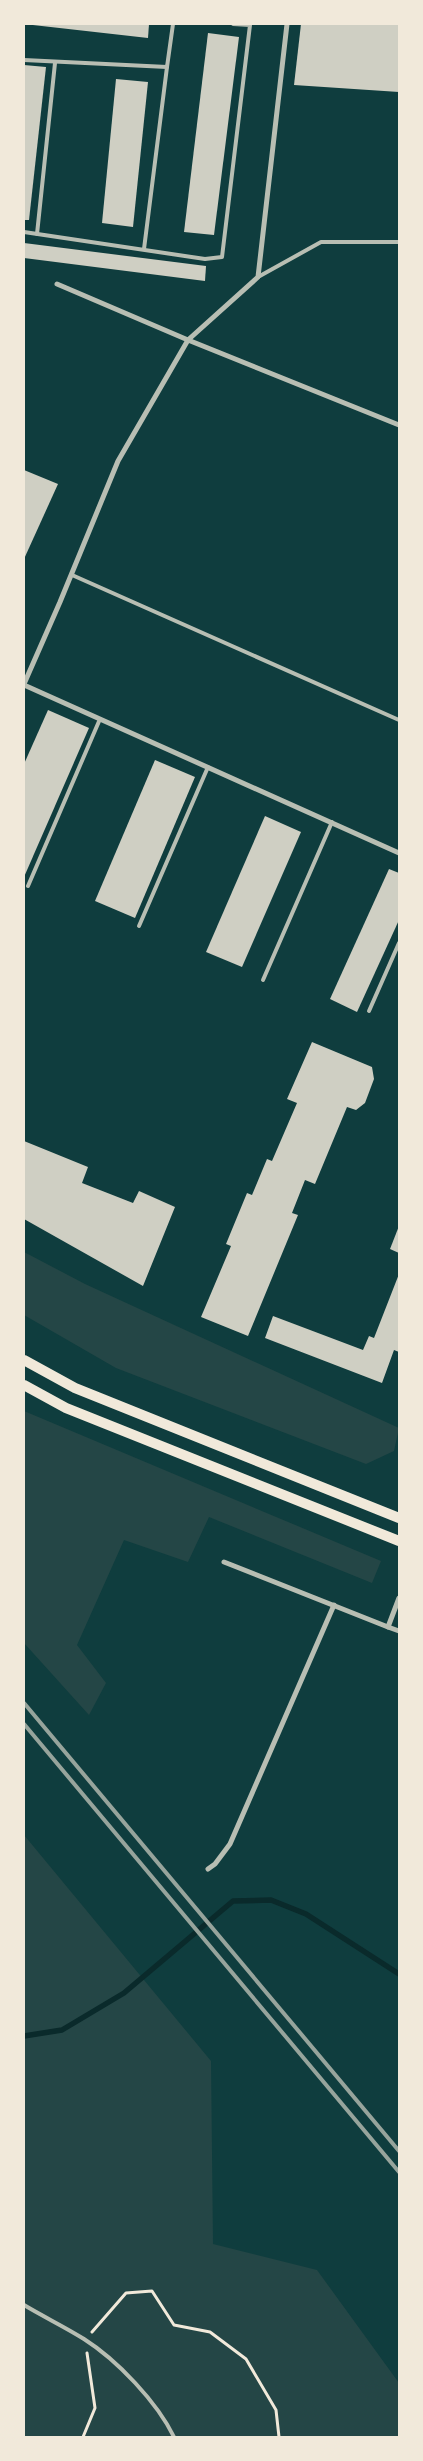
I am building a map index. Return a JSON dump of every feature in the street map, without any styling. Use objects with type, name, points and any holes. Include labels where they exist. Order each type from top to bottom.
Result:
[{"type":"main road","points":[[24,1360],[75,1388],[399,1518]]},
{"type":"main road","points":[[24,1385],[66,1408],[399,1541]]},
{"type":"street","points":[[287,24],[258,277],[188,340],[118,461],[72,575],[24,684],[399,853]]},
{"type":"street","points":[[57,284],[188,340],[399,425]]},
{"type":"street","points":[[224,1562],[399,1631]]},
{"type":"street","points":[[388,1627],[399,1598]]},
{"type":"street","points":[[208,1868],[215,1864],[230,1844],[334,1605]]},
{"type":"lane","points":[[144,249],[173,24]]},
{"type":"lane","points":[[24,232],[205,259],[222,257],[250,25],[233,24]]},
{"type":"lane","points":[[24,60],[167,67]]},
{"type":"lane","points":[[36,234],[55,63]]},
{"type":"lane","points":[[258,277],[321,242],[399,242]]},
{"type":"lane","points":[[72,575],[399,720]]},
{"type":"lane","points":[[28,886],[100,719]]},
{"type":"lane","points":[[139,926],[208,767]]},
{"type":"lane","points":[[263,980],[332,822]]},
{"type":"lane","points":[[369,1012],[399,943]]},
{"type":"lane","points":[[24,2305],[86,2340],[129,2376],[168,2425],[174,2437]]},
{"type":"path","points":[[83,2437],[95,2408],[86,2340],[126,2292],[152,2291],[174,2325],[210,2332],[246,2359],[276,2410],[279,2437]]},
{"type":"shaded area","points":[[24,1252],[85,1284],[399,1428],[394,1451],[366,1464],[116,1368],[24,1315]]},
{"type":"shaded area","points":[[24,1411],[381,1561],[372,1583],[209,1517],[188,1562],[124,1540],[77,1645],[106,1683],[89,1715],[24,1643]]},
{"type":"shaded area","points":[[24,1835],[211,2061],[213,2244],[317,2270],[399,2383],[399,2437],[24,2437]]},
{"type":"building","points":[[24,24],[149,24],[148,38]]},
{"type":"building","points":[[301,24],[399,24],[399,92],[294,85]]},
{"type":"building","points":[[208,33],[239,37],[214,235],[184,232]]},
{"type":"building","points":[[24,65],[46,67],[29,220],[24,220]]},
{"type":"building","points":[[116,79],[148,82],[133,227],[102,223]]},
{"type":"building","points":[[24,243],[206,266],[205,281],[24,258]]},
{"type":"building","points":[[24,470],[58,484],[24,559]]},
{"type":"building","points":[[48,710],[89,728],[24,877],[24,764]]},
{"type":"building","points":[[155,760],[195,777],[135,918],[95,901]]},
{"type":"building","points":[[265,816],[301,832],[242,967],[206,952]]},
{"type":"building","points":[[389,869],[399,873],[399,920],[357,1012],[330,999]]},
{"type":"building","points":[[312,1042],[372,1067],[374,1079],[365,1103],[356,1110],[347,1107],[315,1184],[305,1180],[292,1213],[298,1215],[248,1336],[201,1317],[231,1246],[226,1244],[247,1193],[252,1195],[267,1159],[272,1161],[297,1103],[287,1099]]},
{"type":"building","points":[[24,1141],[88,1167],[82,1183],[133,1203],[139,1191],[175,1207],[143,1286],[24,1219]]},
{"type":"building","points":[[399,1226],[399,1253],[390,1249]]},
{"type":"building","points":[[399,1274],[399,1352],[394,1350],[382,1383],[265,1338],[273,1316],[363,1350],[369,1336],[374,1338]]},
{"type":"waterway","points":[[24,2036],[62,2030],[124,1993],[233,1901],[271,1900],[306,1914],[399,1974]]},
{"type":"railway","points":[[24,1703],[399,2151]]},
{"type":"railway","points":[[24,1724],[399,2172]]}]
